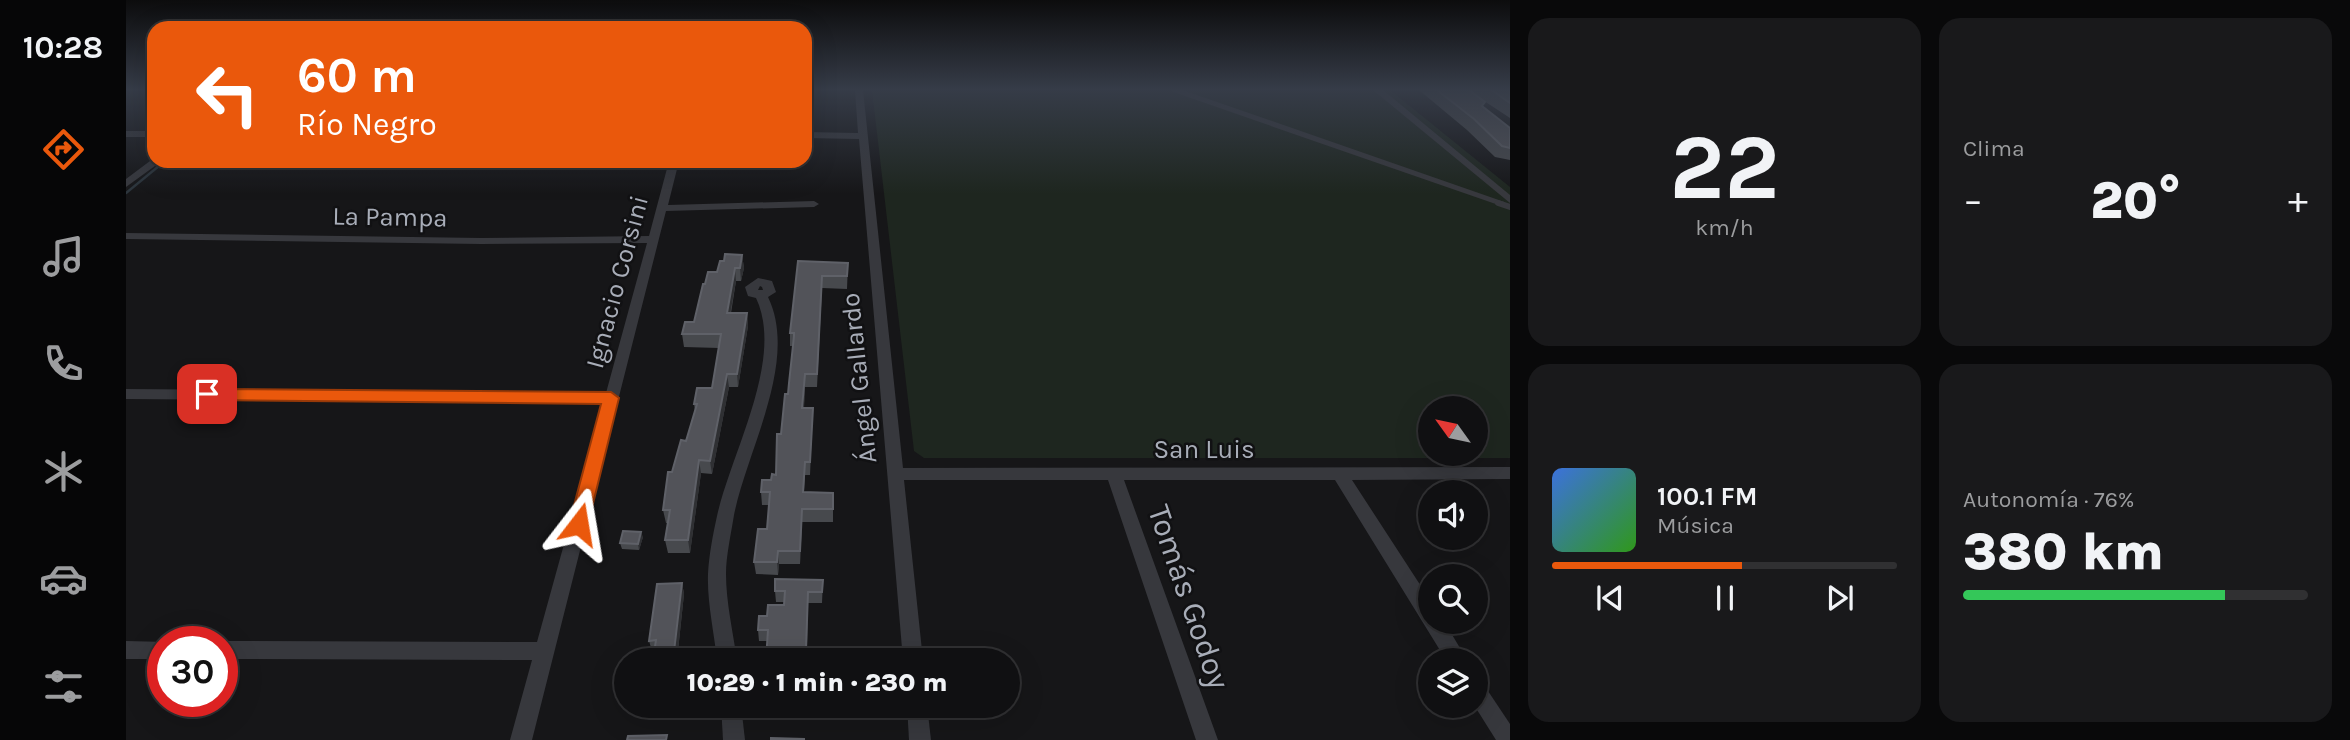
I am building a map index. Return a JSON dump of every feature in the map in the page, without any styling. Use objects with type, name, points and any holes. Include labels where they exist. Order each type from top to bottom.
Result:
[{"type":"street","name":"Ángel Gallardo","points":[[862,125],[912,648]]},
{"type":"street","points":[[1419,125],[1510,200]]},
{"type":"street","points":[[126,134],[147,134]]},
{"type":"street","points":[[812,135],[863,135]]},
{"type":"street","points":[[126,184],[147,167]]},
{"type":"street","name":"Ignacio Corsini","points":[[521,740],[672,168]]},
{"type":"street","points":[[662,208],[814,204]]},
{"type":"street","name":"La Pampa","points":[[126,236],[481,241],[654,239]]},
{"type":"street","points":[[726,648],[717,574],[726,514],[763,393],[771,349],[770,314],[761,295]]},
{"type":"street","points":[[126,394],[611,398]]},
{"type":"street","points":[[1339,473],[1418,598]]},
{"type":"street","name":"San Luis","points":[[897,474],[1510,473]]},
{"type":"street","name":"Tomás Godoy","points":[[1114,474],[1207,740]]},
{"type":"street","points":[[126,650],[147,650]]},
{"type":"street","points":[[238,650],[546,651]]},
{"type":"street","points":[[1488,709],[1508,740]]},
{"type":"street","points":[[732,718],[734,740]]},
{"type":"street","points":[[918,718],[920,740]]},
{"type":"lane","points":[[1274,125],[1510,207]]},
{"type":"shaded area","points":[[876,125],[1433,125],[1510,187],[1510,458],[1488,458],[1488,396],[1418,396],[1418,458],[924,458],[914,451]]},
{"type":"building","points":[[1480,125],[1506,125],[1510,128],[1510,148],[1502,146]]},
{"type":"building","points":[[725,254],[742,255],[740,268],[735,268],[727,313],[747,313],[737,374],[727,374],[710,461],[699,460],[688,540],[665,540],[670,510],[663,510],[668,472],[672,472],[681,440],[686,441],[697,404],[694,404],[697,388],[712,388],[721,334],[682,334],[685,322],[694,322],[708,272],[717,272]]},
{"type":"building","points":[[798,261],[848,263],[847,276],[822,276],[817,374],[805,374],[802,408],[813,408],[810,462],[805,462],[803,492],[833,493],[833,509],[802,509],[800,551],[778,551],[777,562],[754,562],[758,529],[767,529],[770,492],[761,492],[762,480],[771,480],[772,474],[776,475],[777,434],[781,434],[785,394],[788,394],[794,336],[794,333],[790,333]]},
{"type":"building","points":[[623,531],[641,532],[638,544],[620,543]]},
{"type":"building","points":[[775,579],[823,580],[822,592],[808,592],[806,648],[767,648],[768,630],[758,630],[759,616],[767,616],[768,605],[784,605],[785,591],[775,591]]},
{"type":"building","points":[[682,583],[674,648],[655,648],[656,640],[649,641],[657,584]]},
{"type":"building","points":[[667,735],[666,740],[627,740],[628,736]]},
{"type":"building","points":[[804,739],[804,740],[771,740]]},
{"type":"waterway","points":[[126,193],[156,168]]},
{"type":"route","points":[[207,394],[611,398],[579,524]]}]
